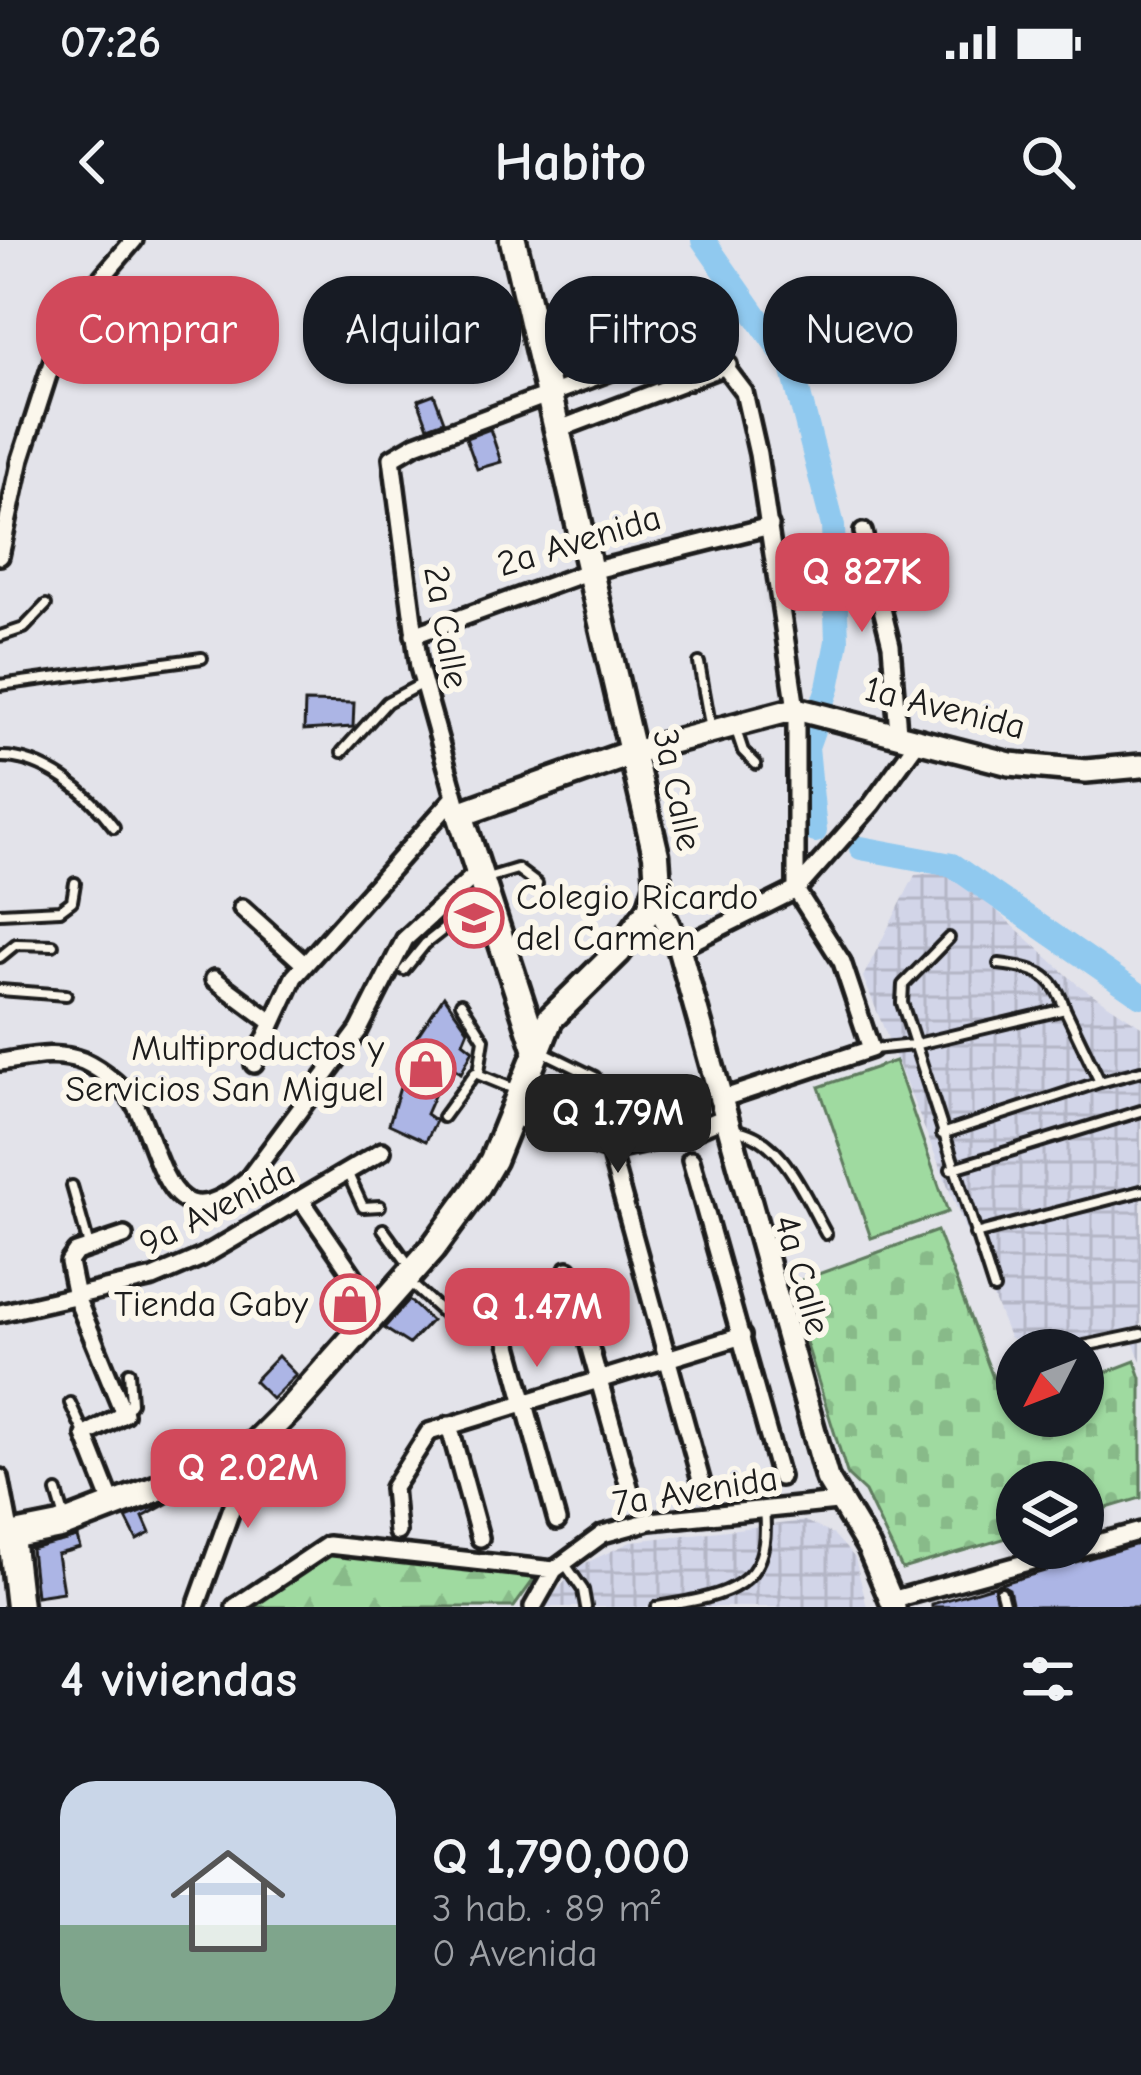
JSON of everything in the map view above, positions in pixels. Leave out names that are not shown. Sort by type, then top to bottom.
[{"type":"main road","name":"3a Calle","points":[[255,1444],[409,1274],[476,1190],[536,1048],[558,1008],[617,952],[656,898],[656,854],[634,752],[587,572],[513,240]]},
{"type":"main road","name":"1a Avenida","points":[[457,806],[798,709],[1010,764],[1086,771],[1141,766]]},
{"type":"main road","points":[[457,806],[536,1048]]},
{"type":"main road","name":"4a Calle","points":[[656,898],[679,948],[722,1116],[837,1502],[864,1540],[892,1603]]},
{"type":"main road","points":[[617,952],[657,936],[679,948]]},
{"type":"main road","points":[[19,1607],[5,1537],[67,1523],[113,1506],[255,1444]]},
{"type":"street","points":[[0,556],[21,460],[66,319],[134,240]]},
{"type":"street","points":[[548,394],[574,384]]},
{"type":"street","points":[[557,430],[678,384]]},
{"type":"street","points":[[516,1103],[610,1151],[683,1135],[871,1049],[842,962],[796,890],[798,709],[770,526],[739,384]]},
{"type":"street","name":"2a Calle","points":[[457,806],[413,635],[389,468],[399,451],[548,394]]},
{"type":"street","name":"2a Avenida","points":[[413,635],[587,572],[770,526]]},
{"type":"street","points":[[679,948],[796,890],[872,804],[909,735],[863,532]]},
{"type":"street","points":[[254,1064],[304,964],[457,806]]},
{"type":"street","points":[[0,1062],[58,1054],[85,1062],[136,1104],[149,1147],[173,1193],[192,1203],[228,1197],[249,1178],[359,1030],[405,939],[481,883]]},
{"type":"street","points":[[242,908],[304,964]]},
{"type":"street","points":[[214,979],[273,1023]]},
{"type":"street","name":"9a Avenida","points":[[0,1313],[153,1278],[202,1258],[382,1150]]},
{"type":"street","points":[[610,1151],[702,1484]]},
{"type":"street","points":[[692,1160],[780,1477]]},
{"type":"street","points":[[302,1201],[377,1310]]},
{"type":"street","points":[[113,1506],[85,1435],[124,1413],[76,1297],[70,1257],[124,1237]]},
{"type":"street","points":[[568,1270],[595,1380],[631,1494]]},
{"type":"street","points":[[506,1334],[557,1520]]},
{"type":"street","points":[[398,1532],[393,1488],[429,1432],[742,1336]]},
{"type":"street","points":[[449,1425],[480,1538]]},
{"type":"street","points":[[196,1607],[255,1444]]},
{"type":"street","points":[[0,1478],[5,1537]]},
{"type":"street","name":"7a Avenida","points":[[560,1566],[603,1534],[650,1521],[837,1502]]},
{"type":"street","points":[[892,1603],[1141,1531]]},
{"type":"street","points":[[235,1607],[284,1579],[318,1547],[328,1546],[560,1566],[533,1607]]},
{"type":"lane","points":[[0,636],[24,628],[46,605]]},
{"type":"lane","points":[[0,685],[202,658]]},
{"type":"lane","points":[[699,663],[711,731]]},
{"type":"lane","points":[[342,752],[387,702],[423,683]]},
{"type":"lane","points":[[736,725],[743,751],[756,764]]},
{"type":"lane","points":[[0,758],[36,764],[95,801],[114,827]]},
{"type":"lane","points":[[404,970],[481,883],[517,869],[537,884]]},
{"type":"lane","points":[[0,913],[60,910],[72,901],[75,883]]},
{"type":"lane","points":[[949,938],[903,986],[902,1003],[994,1289]]},
{"type":"lane","points":[[0,957],[16,944],[53,945]]},
{"type":"lane","points":[[999,964],[1044,972],[1054,980],[1100,1082]]},
{"type":"lane","points":[[0,989],[65,994]]},
{"type":"lane","points":[[443,1117],[458,1090],[479,1072],[484,1040],[461,1003]]},
{"type":"lane","points":[[871,1049],[914,1046],[1065,1009]]},
{"type":"lane","points":[[536,1048],[595,1077]]},
{"type":"lane","points":[[479,1072],[516,1103]]},
{"type":"lane","points":[[942,1134],[1141,1072]]},
{"type":"lane","points":[[952,1169],[1141,1112]]},
{"type":"lane","points":[[722,1116],[764,1140],[787,1166],[826,1234]]},
{"type":"lane","points":[[347,1172],[363,1207],[380,1206]]},
{"type":"lane","points":[[72,1186],[89,1247]]},
{"type":"lane","points":[[975,1234],[1141,1191]]},
{"type":"lane","points":[[383,1229],[409,1274],[442,1312]]},
{"type":"lane","points":[[1104,1342],[1141,1334]]},
{"type":"lane","points":[[124,1413],[131,1403],[129,1372]]},
{"type":"lane","points":[[70,1403],[85,1435]]},
{"type":"lane","points":[[57,1492],[67,1523]]},
{"type":"lane","points":[[657,1607],[723,1595],[742,1586],[758,1563],[764,1510]]},
{"type":"lane","points":[[560,1566],[583,1590],[586,1607]]},
{"type":"lane","points":[[1001,1592],[1005,1607]]},
{"type":"shaded area","points":[[953,871],[1077,984],[1141,1026],[1141,1361],[1131,1337],[1104,1345],[1104,1329],[1006,1329],[863,977],[915,875]]},
{"type":"shaded area","points":[[805,1521],[834,1535],[855,1558],[867,1607],[542,1607],[579,1566],[633,1541]]},
{"type":"green space","points":[[895,1061],[948,1212],[871,1238],[819,1087]]},
{"type":"green space","points":[[937,1231],[996,1385],[996,1437],[1104,1437],[1104,1373],[1135,1361],[1141,1378],[1141,1498],[1104,1509],[1104,1461],[996,1461],[996,1541],[902,1569],[865,1492],[848,1476],[788,1285]]},
{"type":"green space","points":[[323,1549],[502,1573],[540,1571],[514,1607],[242,1607],[282,1586]]},
{"type":"building","points":[[434,394],[444,421],[428,427],[418,400]]},
{"type":"building","points":[[490,429],[501,462],[477,469],[466,438]]},
{"type":"building","points":[[305,702],[354,703],[353,727],[304,730]]},
{"type":"building","name":"Multiproductos y Servicios San Miguel","points":[[444,996],[468,1030],[463,1042],[473,1050],[461,1073],[448,1064],[426,1114],[436,1121],[426,1141],[389,1124],[414,1041]]},
{"type":"building","points":[[409,1300],[431,1321],[409,1344],[384,1328]]},
{"type":"building","points":[[278,1356],[296,1375],[272,1399],[254,1381]]},
{"type":"building","points":[[174,1500],[143,1517],[150,1533],[137,1540],[126,1518]]},
{"type":"building","points":[[77,1537],[80,1548],[57,1554],[63,1592],[36,1596],[31,1549]]},
{"type":"building","points":[[1141,1543],[1141,1607],[1013,1607],[1009,1589],[1000,1584],[1052,1569],[1104,1569],[1104,1554]]},
{"type":"building","points":[[997,1585],[996,1607],[932,1607],[932,1604]]},
{"type":"waterway","points":[[703,240],[792,367],[833,526],[837,641],[828,688],[807,747],[815,831]]},
{"type":"waterway","points":[[861,848],[952,865],[1141,996]]},
{"type":"place","name":"Colegio Ricardo del Carmen","points":[[474,918]]},
{"type":"place","name":"Multiproductos y Servicios San Miguel","points":[[426,1069]]},
{"type":"place","name":"Tienda Gaby","points":[[350,1304]]}]
